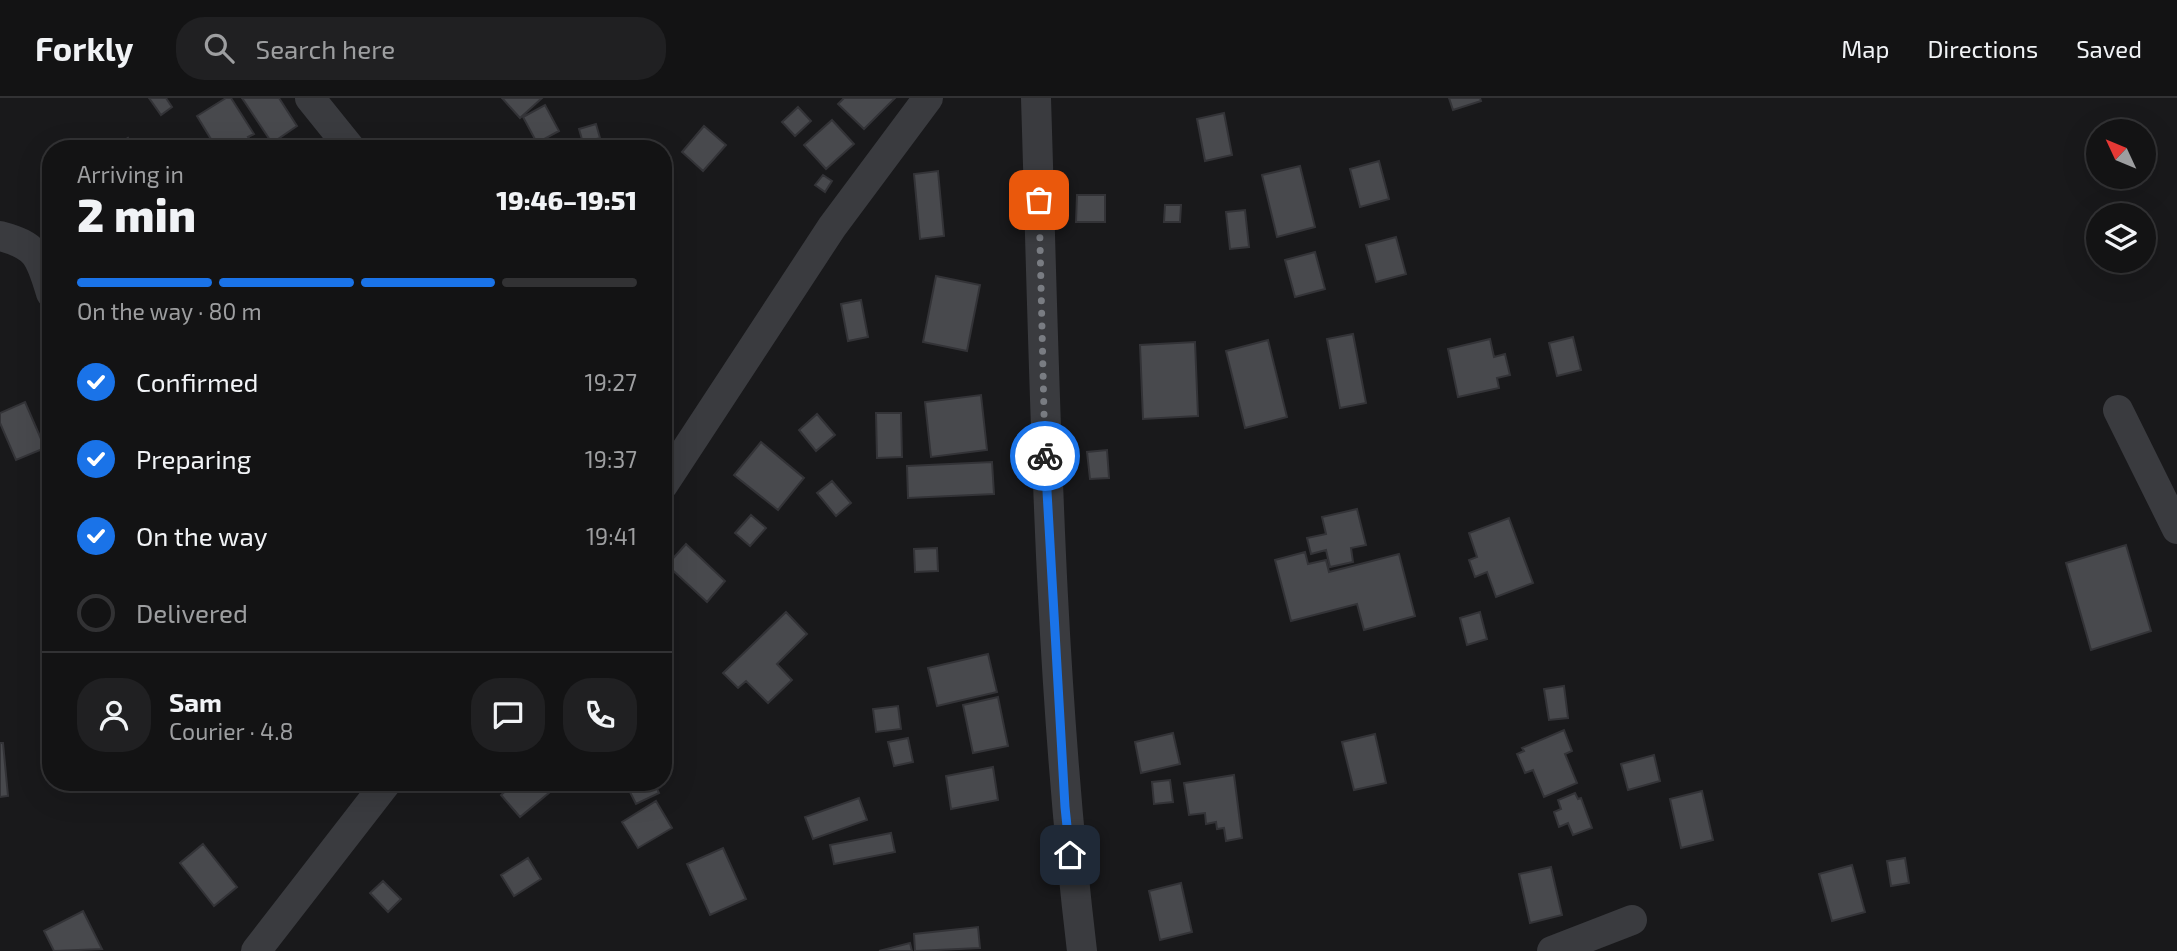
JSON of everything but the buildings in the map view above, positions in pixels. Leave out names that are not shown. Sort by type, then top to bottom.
[{"type":"street","points":[[310,98],[344,140]]},
{"type":"street","points":[[672,471],[832,227],[928,98]]},
{"type":"street","points":[[1036,98],[1047,519],[1065,807],[1082,951]]},
{"type":"street","points":[[0,236],[26,243],[42,262]]},
{"type":"street","points":[[2118,410],[2177,529]]},
{"type":"street","points":[[256,951],[380,791]]},
{"type":"street","points":[[1552,951],[1632,920]]},
{"type":"way so far","points":[[1039,200],[1045,456]]},
{"type":"route","points":[[1045,456],[1070,855]]}]
